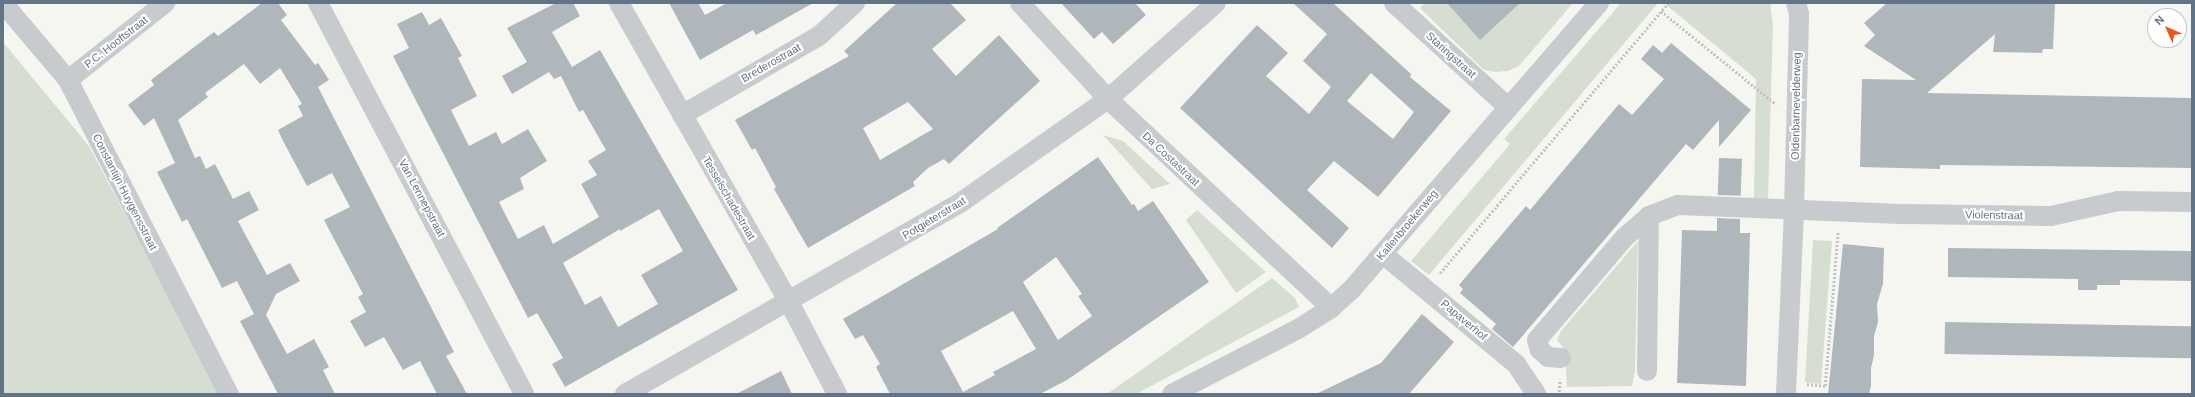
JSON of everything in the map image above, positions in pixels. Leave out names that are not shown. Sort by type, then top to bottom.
[{"type":"street","name":"Constantijn Huygensstraat","points":[[3,3],[68,80],[229,394]]},
{"type":"street","name":"P.C. Hooftstraat","points":[[68,80],[165,3]]},
{"type":"street","name":"Van Lennepstraat","points":[[318,3],[524,394]]},
{"type":"street","name":"Tesselschadestraat","points":[[619,3],[789,302],[837,394]]},
{"type":"street","name":"Brederostraat","points":[[682,115],[819,36],[855,3]]},
{"type":"street","name":"Da Costastraat","points":[[1020,3],[1108,99],[1331,308]]},
{"type":"street","name":"Potgieterstraat","points":[[625,394],[789,302],[960,203],[1108,99],[1216,3]]},
{"type":"street","name":"Staringstraat","points":[[1394,3],[1508,107]]},
{"type":"street","name":"Kallenbroekerweg","points":[[1172,394],[1298,329],[1331,308],[1352,289],[1598,3]]},
{"type":"street","name":"Oldenbarnevelderweg","points":[[1786,388],[1794,209],[1799,14],[1796,3]]},
{"type":"street","name":"Violenstraat","points":[[1794,209],[2051,216],[2118,201],[2192,202]]},
{"type":"street","points":[[1560,358],[1548,357],[1540,350],[1537,340],[1625,237],[1649,216],[1678,205],[1794,209]]},
{"type":"street","points":[[1647,371],[1649,216]]},
{"type":"street","name":"Papaverhof","points":[[1383,254],[1516,364],[1536,394]]},
{"type":"path","points":[[1426,289],[1668,3]]},
{"type":"path","points":[[1661,10],[1796,120]]},
{"type":"path","points":[[1786,388],[1825,386],[1840,211]]},
{"type":"shaded area","points":[[1425,3],[1573,3],[1519,66],[1508,71],[1496,72],[1484,70],[1420,8]]},
{"type":"shaded area","points":[[1621,3],[1658,3],[1429,275],[1411,261],[1510,144],[1504,139]]},
{"type":"shaded area","points":[[1664,3],[1770,3],[1773,24],[1768,199],[1754,198],[1756,79]]},
{"type":"shaded area","points":[[3,42],[89,146],[220,394],[3,394]]},
{"type":"shaded area","points":[[1103,135],[1123,141],[1170,184],[1152,189]]},
{"type":"shaded area","points":[[1197,210],[1266,272],[1236,293],[1186,220]]},
{"type":"shaded area","points":[[1813,240],[1832,241],[1821,384],[1805,382]]},
{"type":"shaded area","points":[[1638,241],[1635,371],[1632,386],[1567,387],[1565,350],[1557,340],[1561,331]]},
{"type":"shaded area","points":[[1272,278],[1295,298],[1299,307],[1136,394],[1107,394]]},
{"type":"building","points":[[262,3],[278,3],[287,15],[281,20],[315,65],[318,63],[329,80],[318,87],[454,352],[446,356],[467,394],[437,394],[420,361],[403,370],[384,337],[365,347],[350,321],[366,312],[358,297],[363,294],[324,220],[350,207],[332,173],[307,186],[282,139],[278,130],[303,116],[298,106],[302,104],[280,68],[260,84],[244,64],[205,93],[208,97],[178,120],[195,158],[200,156],[206,169],[215,164],[233,199],[249,191],[259,210],[238,221],[267,275],[290,263],[300,281],[276,294],[266,315],[287,354],[314,339],[329,367],[323,370],[335,394],[278,394],[240,321],[254,314],[237,281],[222,288],[187,219],[182,222],[157,172],[175,163],[154,118],[144,126],[128,105],[154,85],[151,80],[206,38],[214,32],[218,36]]},
{"type":"building","points":[[556,3],[573,3],[580,16],[552,32],[572,67],[600,50],[738,290],[565,387],[552,364],[563,358],[537,313],[528,318],[393,56],[409,48],[397,24],[422,12],[429,25],[441,18],[462,56],[458,58],[477,96],[451,110],[469,146],[496,132],[502,144],[528,129],[547,161],[520,178],[524,189],[499,202],[518,239],[544,225],[553,244],[599,217],[581,184],[597,175],[588,161],[606,150],[583,110],[579,112],[561,76],[554,79],[549,72],[512,94],[502,76],[527,62],[507,28]],"holes":[[[659,209],[683,251],[641,275],[658,304],[618,327],[601,296],[585,305],[563,263],[620,229],[620,231]]]},
{"type":"building","points":[[669,3],[698,3],[705,15],[727,3],[813,3],[756,35],[753,30],[700,60]]},
{"type":"building","points":[[897,3],[950,3],[966,20],[932,49],[956,76],[999,35],[1040,81],[949,164],[944,159],[928,168],[913,182],[915,186],[808,248],[774,189],[776,187],[755,148],[752,150],[735,120],[849,56],[844,51]],"holes":[[[908,102],[933,129],[880,160],[863,128]]]},
{"type":"building","points":[[1061,3],[1135,3],[1146,15],[1113,44],[1102,32],[1094,39]]},
{"type":"building","points":[[1293,3],[1333,3],[1411,74],[1410,77],[1451,111],[1378,197],[1334,161],[1307,190],[1349,228],[1332,248],[1180,108],[1257,25],[1288,53],[1266,76],[1309,114],[1331,87],[1303,61],[1327,34]],"holes":[[[1371,73],[1414,112],[1393,139],[1347,101]]]},
{"type":"building","points":[[1447,3],[1520,3],[1480,40]]},
{"type":"building","points":[[1887,3],[2055,3],[2053,49],[2043,49],[2042,53],[1993,52],[1995,34],[1927,93],[2192,98],[2192,168],[1940,165],[1940,169],[1860,167],[1862,79],[1916,80],[1864,46],[1875,35],[1864,23]]},
{"type":"building","points":[[1671,43],[1751,110],[1719,147],[1719,120],[1693,150],[1686,144],[1513,347],[1492,329],[1496,324],[1460,293],[1463,289],[1459,285],[1526,206],[1530,210],[1619,104],[1632,115],[1664,79],[1641,59],[1653,45],[1662,53]]},
{"type":"building","points":[[1098,157],[1132,205],[1134,204],[1138,211],[1153,201],[1209,282],[1067,380],[1040,394],[890,394],[876,367],[880,364],[863,335],[855,339],[843,319],[998,229],[997,228]],"holes":[[[1056,257],[1082,294],[1078,296],[1092,316],[1058,340],[1023,282]],[[1013,311],[1036,349],[993,372],[995,375],[963,392],[941,351]]]},
{"type":"building","points":[[1719,158],[1742,159],[1741,196],[1718,195]]},
{"type":"building","points":[[1717,218],[1740,219],[1740,233],[1750,233],[1746,386],[1677,383],[1682,230],[1717,231]]},
{"type":"building","points":[[1843,244],[1884,248],[1883,284],[1877,304],[1878,322],[1874,336],[1874,355],[1871,368],[1871,386],[1869,394],[1828,394]]},
{"type":"building","points":[[1948,248],[2192,251],[2192,281],[2120,280],[2120,285],[2097,285],[2097,290],[2078,290],[2078,279],[1948,277]]},
{"type":"building","points":[[1422,314],[1454,342],[1409,394],[1316,394],[1381,363]]},
{"type":"building","points":[[1945,322],[2192,326],[2191,358],[1944,354]]},
{"type":"building","points":[[781,371],[792,394],[736,394]]}]
